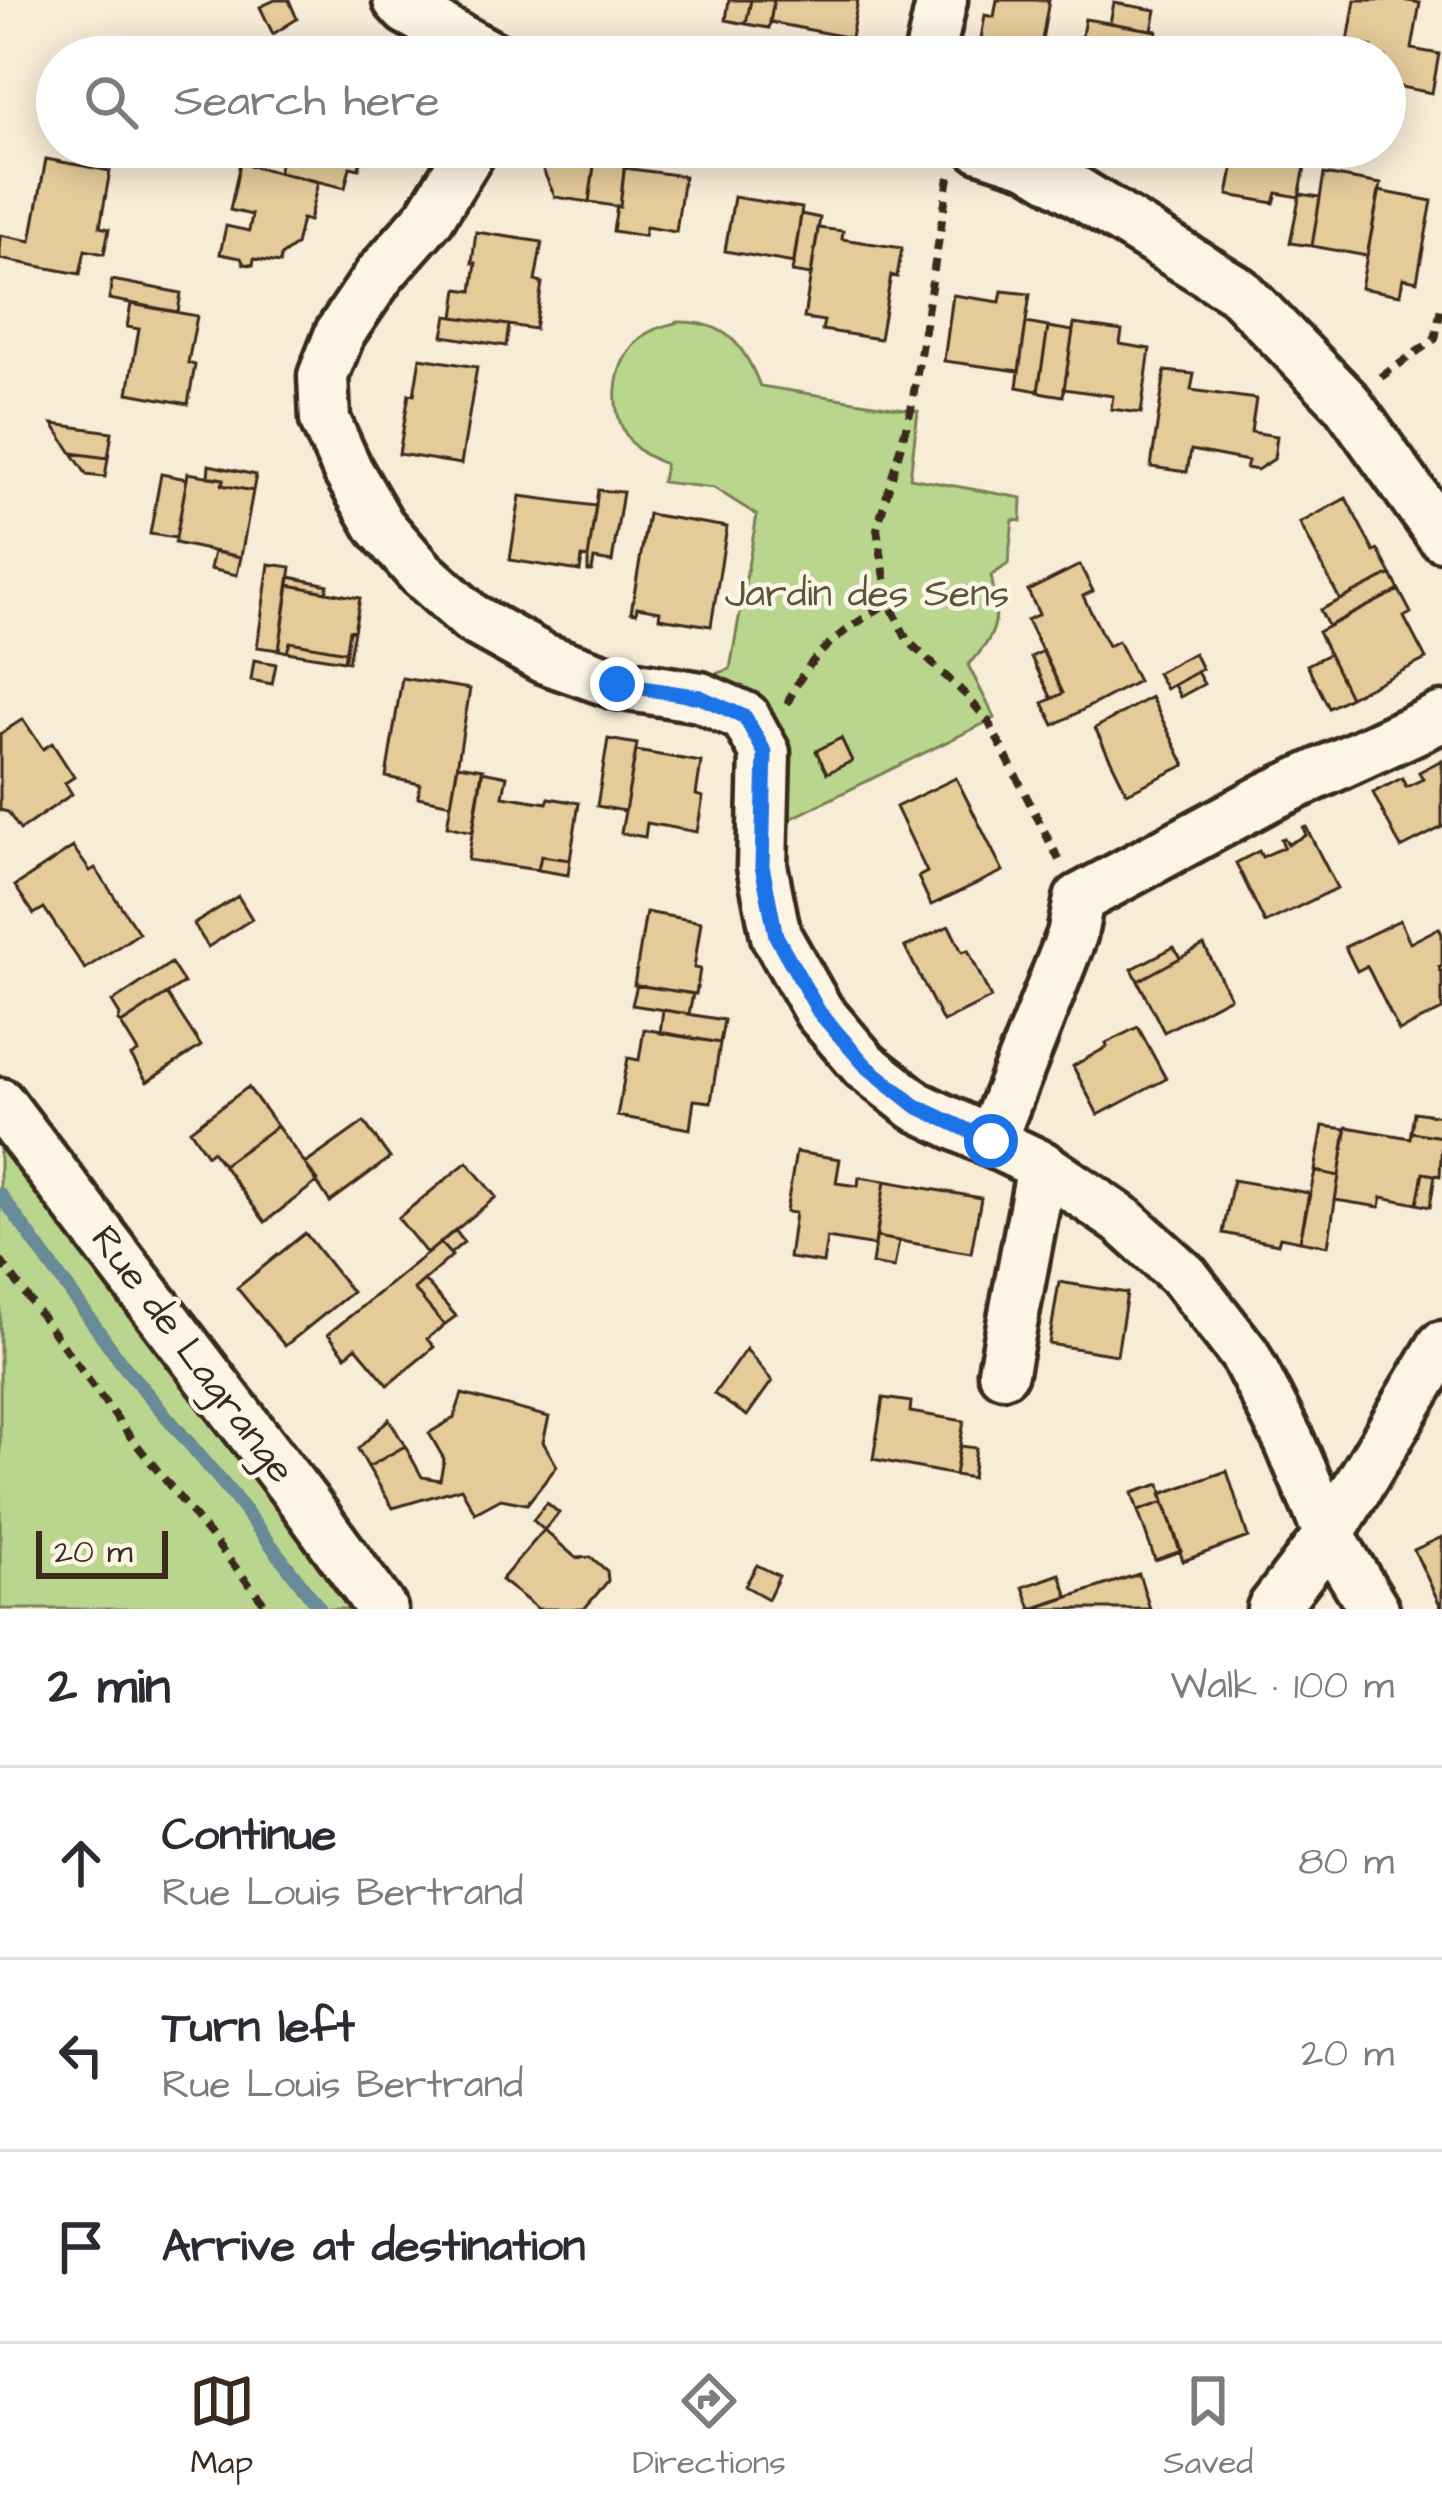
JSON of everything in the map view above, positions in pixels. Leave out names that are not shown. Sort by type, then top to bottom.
[{"type":"street","points":[[398,0],[407,10],[455,36]]},
{"type":"street","points":[[934,36],[942,0]]},
{"type":"street","points":[[460,168],[430,217],[380,274],[340,334],[323,376],[325,420],[380,526],[471,618],[543,658],[617,684],[700,697],[745,717],[765,753],[762,866],[776,936],[819,1012],[866,1066],[916,1106],[1042,1166],[1123,1221],[1184,1276],[1246,1354],[1329,1535],[1374,1609]]},
{"type":"street","points":[[1038,168],[1238,291],[1346,402],[1442,536]]},
{"type":"street","points":[[991,1141],[1072,935],[1079,899],[1268,797],[1442,717]]},
{"type":"street","name":"Rue de Lagrange","points":[[0,1102],[382,1609]]},
{"type":"street","points":[[1003,1372],[1042,1166]]},
{"type":"street","points":[[1273,1609],[1329,1535],[1442,1346]]},
{"type":"path","points":[[963,168],[911,410],[877,529],[890,602],[907,640],[988,721],[1079,899]]},
{"type":"path","points":[[1346,402],[1435,339],[1442,302]]},
{"type":"path","points":[[765,753],[799,676],[832,639],[890,602]]},
{"type":"path","points":[[0,1260],[129,1435],[269,1609]]},
{"type":"green space","name":"Jardin des Sens","points":[[678,322],[709,326],[731,338],[760,386],[918,411],[910,478],[1022,498],[1021,521],[1013,520],[1008,564],[991,576],[994,625],[986,644],[968,665],[995,718],[780,824],[706,677],[730,669],[757,515],[714,488],[662,482],[665,464],[628,438],[617,409],[618,377],[631,348],[650,331]]},
{"type":"green space","points":[[0,1119],[332,1573],[352,1609],[0,1609]]},
{"type":"building","points":[[289,0],[297,19],[273,34],[260,7]]},
{"type":"building","points":[[729,0],[751,0],[746,24],[726,20]]},
{"type":"building","points":[[751,0],[774,0],[769,28],[746,24]]},
{"type":"building","points":[[774,0],[858,0],[851,36],[770,22]]},
{"type":"building","points":[[997,0],[1049,0],[1043,36],[982,36],[985,15],[994,17]]},
{"type":"building","points":[[1355,0],[1420,3],[1412,49],[1439,54],[1432,93],[1406,88],[1406,36],[1349,36]]},
{"type":"building","points":[[1114,3],[1156,10],[1152,30],[1110,23]]},
{"type":"building","points":[[1085,19],[1157,31],[1156,36],[1082,36]]},
{"type":"building","points":[[44,168],[110,171],[100,227],[109,229],[104,254],[85,250],[80,274],[0,259],[0,235],[31,241]]},
{"type":"building","points":[[239,168],[261,168],[318,182],[309,221],[302,219],[296,245],[281,256],[280,263],[254,259],[253,265],[244,264],[241,258],[220,254],[226,226],[249,231],[252,215],[230,210]]},
{"type":"building","points":[[279,168],[350,168],[345,188],[278,172]]},
{"type":"building","points":[[542,168],[594,168],[589,202],[555,197]]},
{"type":"building","points":[[594,168],[624,168],[620,207],[589,202]]},
{"type":"building","points":[[624,168],[684,176],[676,232],[646,227],[644,236],[613,231]]},
{"type":"building","points":[[1233,168],[1305,168],[1299,197],[1277,193],[1274,203],[1228,195]]},
{"type":"building","points":[[1324,174],[1381,184],[1367,256],[1312,246]]},
{"type":"building","points":[[1379,191],[1432,201],[1417,281],[1403,278],[1400,295],[1361,288]]},
{"type":"building","points":[[1300,194],[1320,197],[1312,246],[1290,243]]},
{"type":"building","points":[[734,197],[802,208],[794,263],[725,251]]},
{"type":"building","points":[[801,214],[820,218],[811,275],[792,272]]},
{"type":"building","points":[[818,228],[843,231],[842,239],[902,248],[897,277],[891,275],[880,339],[822,330],[824,321],[804,318]]},
{"type":"building","points":[[476,232],[542,242],[535,281],[542,283],[535,329],[454,317],[458,289],[472,291]]},
{"type":"building","points":[[112,280],[181,293],[178,312],[109,299]]},
{"type":"building","points":[[1002,291],[1030,294],[1019,371],[944,361],[953,295],[1000,302]]},
{"type":"building","points":[[131,304],[197,316],[188,363],[195,365],[188,404],[128,393],[139,329],[127,327]]},
{"type":"building","points":[[447,316],[509,325],[506,346],[443,336]]},
{"type":"building","points":[[1026,323],[1048,327],[1038,391],[1017,387]]},
{"type":"building","points":[[1074,324],[1122,331],[1120,344],[1150,349],[1141,413],[1111,409],[1113,396],[1064,389]]},
{"type":"building","points":[[1048,327],[1073,331],[1063,396],[1038,392]]},
{"type":"building","points":[[420,358],[477,367],[461,464],[399,454]]},
{"type":"building","points":[[1165,371],[1194,374],[1191,390],[1256,399],[1251,432],[1277,436],[1274,459],[1257,470],[1246,468],[1248,461],[1191,450],[1187,472],[1151,467]]},
{"type":"building","points":[[53,424],[112,432],[108,458],[72,453]]},
{"type":"building","points":[[72,453],[108,458],[105,477],[87,475]]},
{"type":"building","points":[[209,465],[256,475],[253,491],[208,477]]},
{"type":"building","points":[[188,473],[224,479],[222,485],[253,491],[241,557],[175,543]]},
{"type":"building","points":[[161,474],[187,479],[176,538],[150,534]]},
{"type":"building","points":[[598,490],[623,492],[612,562],[594,559],[588,571],[588,558]]},
{"type":"building","points":[[520,496],[596,506],[588,558],[582,557],[580,571],[510,560]]},
{"type":"building","points":[[1346,498],[1391,574],[1340,600],[1300,523]]},
{"type":"building","points":[[648,514],[727,527],[711,626],[659,618],[660,611],[637,607],[636,613],[631,612]]},
{"type":"building","points":[[214,552],[241,557],[237,575],[210,569]]},
{"type":"building","points":[[269,564],[291,567],[279,650],[257,647]]},
{"type":"building","points":[[1080,565],[1093,591],[1083,596],[1108,646],[1118,641],[1138,681],[1054,725],[1043,703],[1063,693],[1027,620],[1039,614],[1028,591]]},
{"type":"building","points":[[1391,574],[1399,590],[1328,626],[1320,610]]},
{"type":"building","points":[[290,577],[328,585],[326,592],[289,585]]},
{"type":"building","points":[[289,585],[360,598],[346,652],[290,642],[287,652],[279,650]]},
{"type":"building","points":[[1399,590],[1411,613],[1404,617],[1426,659],[1350,697],[1318,632]]},
{"type":"building","points":[[349,630],[354,631],[348,662],[344,661]]},
{"type":"building","points":[[290,642],[346,652],[344,661],[287,652]]},
{"type":"building","points":[[1043,651],[1063,693],[1052,699],[1031,657]]},
{"type":"building","points":[[1194,653],[1202,669],[1166,689],[1157,673]]},
{"type":"building","points":[[1329,654],[1350,697],[1329,708],[1307,665]]},
{"type":"building","points":[[254,660],[276,664],[272,684],[251,680]]},
{"type":"building","points":[[1197,672],[1204,684],[1180,697],[1174,685]]},
{"type":"building","points":[[402,678],[470,689],[451,804],[418,797],[420,784],[386,777]]},
{"type":"building","points":[[1151,697],[1185,765],[1127,793],[1095,728]]},
{"type":"building","points":[[23,719],[43,749],[52,743],[74,777],[65,783],[72,794],[20,830],[8,812],[0,810],[0,734]]},
{"type":"building","points":[[841,738],[852,761],[827,773],[816,751]]},
{"type":"building","points":[[608,739],[637,744],[625,811],[597,806]]},
{"type":"building","points":[[636,751],[701,762],[696,795],[703,797],[697,832],[647,823],[645,837],[621,833]]},
{"type":"building","points":[[1442,760],[1442,827],[1401,848],[1373,793],[1402,778],[1406,787],[1423,779],[1419,772]]},
{"type":"building","points":[[458,765],[483,769],[473,832],[447,826]]},
{"type":"building","points":[[482,771],[507,776],[503,796],[579,803],[570,860],[541,856],[538,870],[468,860]]},
{"type":"building","points":[[956,778],[1003,871],[931,905],[918,877],[927,872],[896,807]]},
{"type":"building","points":[[1306,827],[1337,888],[1265,923],[1236,863],[1259,851],[1262,857],[1284,847],[1281,839],[1288,844],[1306,835]]},
{"type":"building","points":[[73,847],[90,871],[95,868],[139,933],[85,969],[44,908],[34,914],[15,886]]},
{"type":"building","points":[[541,856],[570,860],[568,875],[538,870]]},
{"type":"building","points":[[238,896],[252,919],[208,947],[194,924]]},
{"type":"building","points":[[646,912],[701,922],[694,968],[700,969],[696,994],[634,985]]},
{"type":"building","points":[[1400,920],[1410,943],[1439,928],[1442,934],[1442,1010],[1399,1031],[1367,966],[1357,971],[1345,947]]},
{"type":"building","points":[[949,926],[962,952],[968,950],[991,998],[943,1022],[905,947]]},
{"type":"building","points":[[1204,945],[1230,997],[1164,1032],[1138,981]]},
{"type":"building","points":[[1174,947],[1180,958],[1138,981],[1132,969]]},
{"type":"building","points":[[171,963],[184,983],[121,1024],[112,1002]]},
{"type":"building","points":[[637,985],[693,994],[689,1014],[632,1005]]},
{"type":"building","points":[[167,994],[201,1046],[147,1082],[131,1056],[138,1052],[121,1024]]},
{"type":"building","points":[[663,1010],[724,1020],[720,1043],[660,1033]]},
{"type":"building","points":[[1138,1027],[1166,1079],[1098,1115],[1073,1066]]},
{"type":"building","points":[[644,1029],[720,1043],[711,1102],[694,1100],[690,1129],[617,1116],[628,1058],[639,1060]]},
{"type":"building","points":[[248,1087],[277,1126],[223,1165],[212,1151],[207,1155],[190,1130]]},
{"type":"building","points":[[1414,1112],[1442,1116],[1442,1137],[1411,1132]]},
{"type":"building","points":[[364,1122],[390,1158],[330,1202],[305,1164]]},
{"type":"building","points":[[277,1126],[318,1181],[265,1222],[223,1165]]},
{"type":"building","points":[[1323,1126],[1346,1129],[1339,1176],[1315,1171]]},
{"type":"building","points":[[1347,1127],[1410,1138],[1411,1132],[1442,1137],[1440,1176],[1423,1173],[1417,1204],[1382,1197],[1380,1207],[1335,1200]]},
{"type":"building","points":[[796,1152],[840,1159],[836,1183],[858,1186],[859,1177],[885,1181],[875,1246],[827,1238],[823,1263],[789,1258],[795,1213],[786,1212]]},
{"type":"building","points":[[467,1162],[496,1197],[427,1254],[398,1218]]},
{"type":"building","points":[[1315,1171],[1339,1176],[1328,1246],[1300,1241]]},
{"type":"building","points":[[1423,1173],[1435,1175],[1430,1207],[1417,1204]]},
{"type":"building","points":[[1233,1180],[1309,1193],[1300,1241],[1280,1237],[1278,1244],[1223,1233]]},
{"type":"building","points":[[885,1181],[981,1198],[971,1253],[876,1237]]},
{"type":"building","points":[[455,1230],[464,1242],[450,1254],[440,1243]]},
{"type":"building","points":[[305,1233],[352,1292],[285,1346],[237,1288]]},
{"type":"building","points":[[876,1237],[899,1241],[894,1268],[872,1264]]},
{"type":"building","points":[[440,1243],[452,1256],[414,1289],[444,1325],[427,1339],[434,1347],[388,1385],[356,1347],[346,1356],[328,1334]]},
{"type":"building","points":[[424,1280],[456,1316],[444,1325],[414,1289]]},
{"type":"building","points":[[1059,1282],[1127,1293],[1117,1355],[1049,1344]]},
{"type":"building","points":[[746,1349],[772,1381],[747,1416],[714,1394]]},
{"type":"building","points":[[462,1394],[549,1417],[543,1442],[557,1466],[527,1504],[501,1499],[475,1513],[461,1488],[393,1508],[368,1467],[405,1446],[422,1477],[440,1480],[444,1459],[429,1433],[454,1418]]},
{"type":"building","points":[[883,1398],[911,1402],[910,1412],[964,1421],[955,1475],[873,1459]]},
{"type":"building","points":[[389,1419],[405,1446],[368,1467],[358,1449]]},
{"type":"building","points":[[960,1446],[976,1448],[972,1478],[955,1475]]},
{"type":"building","points":[[1227,1471],[1248,1537],[1183,1561],[1161,1494]]},
{"type":"building","points":[[1160,1484],[1164,1502],[1138,1511],[1132,1493]]},
{"type":"building","points":[[1164,1502],[1181,1551],[1155,1560],[1138,1511]]},
{"type":"building","points":[[547,1503],[559,1513],[544,1530],[533,1520]]},
{"type":"building","points":[[544,1530],[576,1558],[591,1557],[607,1571],[608,1581],[584,1609],[538,1609],[501,1580]]},
{"type":"building","points":[[1442,1537],[1442,1607],[1441,1607],[1414,1550]]},
{"type":"building","points":[[757,1565],[779,1576],[768,1599],[745,1586]]},
{"type":"building","points":[[1060,1574],[1068,1597],[1031,1609],[1023,1587]]},
{"type":"building","points":[[1139,1574],[1150,1609],[1033,1609],[1111,1583]]},
{"type":"waterway","points":[[0,1194],[123,1365],[232,1494],[320,1609]]},
{"type":"route","points":[[617,684],[700,697],[745,717],[765,753],[762,866],[776,936],[819,1012],[866,1066],[916,1106],[991,1141]]}]
